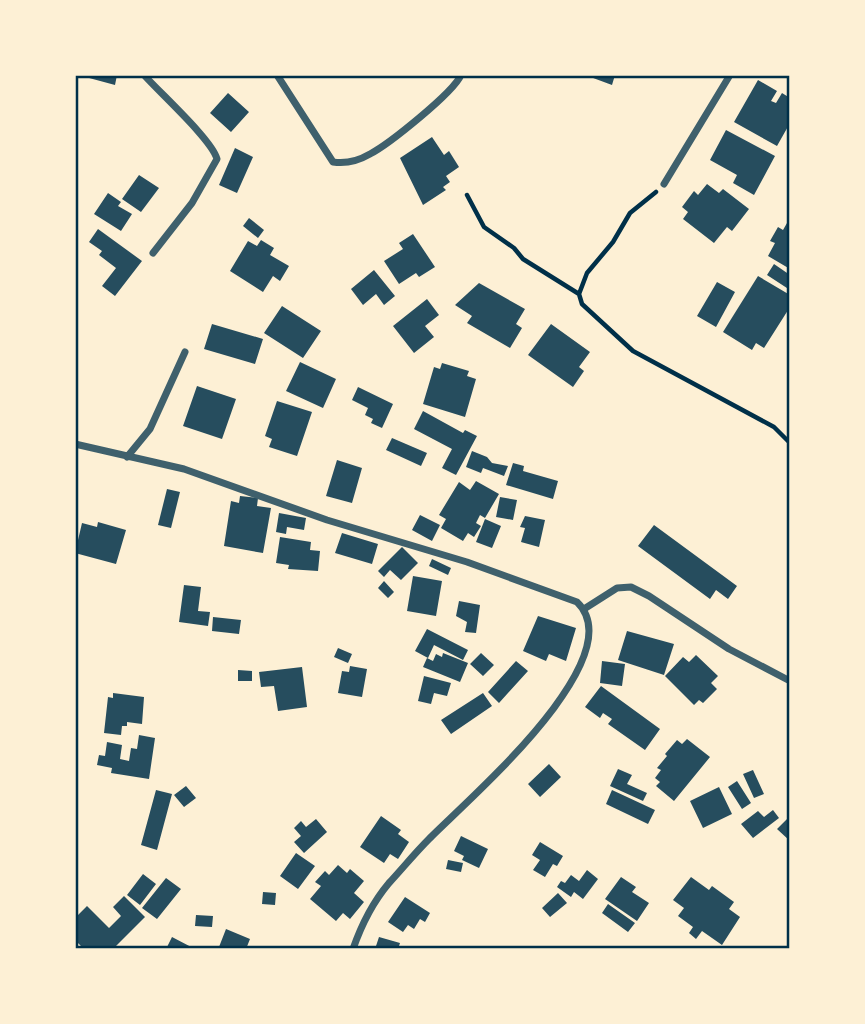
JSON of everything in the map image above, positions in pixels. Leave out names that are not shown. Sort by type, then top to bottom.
[{"type":"street","points":[[145,75],[204,136],[215,150],[217,159],[191,203],[153,253]]},
{"type":"street","points":[[277,75],[333,162],[344,164],[370,155],[443,96],[461,75]]},
{"type":"street","points":[[664,184],[730,75]]},
{"type":"street","points":[[127,457],[150,429],[185,352]]},
{"type":"street","points":[[75,444],[184,469],[327,520],[467,562],[577,602],[584,609],[588,619],[589,639],[556,708],[520,751],[426,842],[387,886],[361,928],[353,949]]},
{"type":"street","points":[[584,609],[617,588],[631,587],[729,649],[790,681]]},
{"type":"path","points":[[664,184],[624,221],[613,242],[587,273],[579,294],[582,304],[633,351],[774,427],[790,443]]},
{"type":"path","points":[[467,195],[484,228],[514,248],[523,259],[579,294]]},
{"type":"building","points":[[78,75],[117,75],[115,85]]},
{"type":"building","points":[[585,75],[615,75],[612,85]]},
{"type":"building","points":[[758,80],[777,91],[771,101],[776,103],[782,93],[790,98],[790,123],[777,146],[734,122]]},
{"type":"building","points":[[228,93],[249,112],[231,132],[210,113]]},
{"type":"building","points":[[726,130],[775,156],[754,195],[733,183],[737,175],[710,160]]},
{"type":"building","points":[[432,137],[444,155],[449,151],[459,167],[446,176],[450,182],[443,187],[446,190],[423,205],[400,158]]},
{"type":"building","points":[[235,148],[253,157],[237,193],[219,185]]},
{"type":"building","points":[[139,175],[159,188],[141,212],[122,199]]},
{"type":"building","points":[[707,184],[719,193],[723,189],[749,209],[732,231],[727,227],[714,243],[683,219],[688,212],[682,207],[694,191],[698,195]]},
{"type":"building","points":[[108,193],[121,202],[118,206],[132,214],[121,231],[94,214]]},
{"type":"building","points":[[249,218],[264,230],[258,238],[243,226]]},
{"type":"building","points":[[787,223],[790,224],[790,269],[768,256],[775,243],[770,241],[778,227],[783,230]]},
{"type":"building","points":[[98,229],[142,261],[115,296],[102,286],[116,268],[99,255],[102,251],[89,242]]},
{"type":"building","points":[[413,234],[435,267],[419,277],[416,273],[399,284],[384,261],[403,249],[399,243]]},
{"type":"building","points":[[261,240],[274,248],[270,255],[289,266],[280,281],[273,276],[263,292],[230,271],[248,241],[257,246]]},
{"type":"building","points":[[774,264],[790,275],[790,290],[767,275]]},
{"type":"building","points":[[374,270],[395,296],[384,305],[376,294],[363,305],[351,289]]},
{"type":"building","points":[[758,276],[790,295],[790,307],[764,348],[756,343],[752,350],[723,332]]},
{"type":"building","points":[[717,282],[735,292],[716,327],[697,316]]},
{"type":"building","points":[[479,283],[525,309],[516,324],[522,328],[510,348],[467,323],[472,316],[455,305]]},
{"type":"building","points":[[427,299],[439,315],[425,326],[434,337],[414,353],[393,326]]},
{"type":"building","points":[[282,306],[321,331],[303,358],[264,333]]},
{"type":"building","points":[[212,324],[263,339],[255,364],[204,349]]},
{"type":"building","points":[[551,324],[590,352],[579,367],[584,371],[573,387],[528,355]]},
{"type":"building","points":[[300,362],[336,379],[323,408],[286,391]]},
{"type":"building","points":[[442,363],[469,371],[467,376],[476,379],[465,417],[423,404],[434,367],[440,369]]},
{"type":"building","points":[[197,386],[236,399],[222,439],[183,426]]},
{"type":"building","points":[[358,387],[393,404],[382,428],[371,423],[373,419],[365,415],[368,408],[352,400]]},
{"type":"building","points":[[277,401],[312,412],[297,456],[269,447],[272,439],[265,436]]},
{"type":"building","points":[[423,411],[463,433],[465,430],[477,436],[456,475],[442,468],[452,449],[414,429]]},
{"type":"building","points":[[392,438],[427,453],[421,466],[386,450]]},
{"type":"building","points":[[472,451],[487,457],[492,463],[508,466],[504,476],[483,468],[481,473],[466,467]]},
{"type":"building","points":[[337,460],[362,468],[352,503],[326,496]]},
{"type":"building","points":[[513,463],[524,466],[523,471],[558,481],[553,499],[506,485]]},
{"type":"building","points":[[476,481],[499,494],[485,518],[480,515],[476,523],[481,526],[474,537],[468,533],[463,541],[441,528],[446,519],[439,515],[459,482],[470,490]]},
{"type":"building","points":[[167,489],[180,492],[171,528],[158,525]]},
{"type":"building","points":[[240,496],[258,498],[257,506],[271,508],[263,553],[224,546],[231,501],[239,503]]},
{"type":"building","points":[[500,497],[517,500],[513,520],[496,517]]},
{"type":"building","points":[[279,513],[306,518],[304,530],[287,527],[286,534],[276,532]]},
{"type":"building","points":[[420,515],[440,525],[432,541],[412,530]]},
{"type":"building","points":[[525,516],[545,520],[539,547],[521,542],[525,528],[520,527]]},
{"type":"building","points":[[485,519],[501,526],[492,548],[476,542]]},
{"type":"building","points":[[98,522],[126,530],[116,564],[75,553],[82,523],[97,527]]},
{"type":"building","points":[[654,525],[737,586],[728,599],[716,590],[710,599],[638,546]]},
{"type":"building","points":[[342,533],[378,544],[372,564],[335,553]]},
{"type":"building","points":[[280,537],[311,542],[310,550],[320,551],[318,571],[288,569],[289,565],[276,563]]},
{"type":"building","points":[[402,547],[418,563],[401,580],[390,570],[384,577],[378,571]]},
{"type":"building","points":[[432,559],[451,568],[448,575],[429,566]]},
{"type":"building","points":[[413,576],[442,581],[436,616],[407,611]]},
{"type":"building","points":[[384,581],[394,592],[388,598],[378,588]]},
{"type":"building","points":[[184,585],[201,587],[198,611],[210,612],[208,626],[179,622]]},
{"type":"building","points":[[459,601],[480,605],[476,633],[465,632],[467,622],[456,616]]},
{"type":"building","points":[[538,616],[576,628],[566,661],[549,654],[546,661],[523,651]]},
{"type":"building","points":[[213,617],[241,620],[239,634],[212,631]]},
{"type":"building","points":[[427,629],[468,650],[463,660],[434,645],[428,658],[415,651]]},
{"type":"building","points":[[627,631],[674,644],[664,675],[618,660]]},
{"type":"building","points":[[338,648],[352,654],[348,663],[334,657]]},
{"type":"building","points":[[443,653],[468,663],[460,682],[423,667],[427,658],[433,661],[436,654],[442,657]]},
{"type":"building","points":[[481,653],[494,665],[483,676],[470,664]]},
{"type":"building","points":[[696,655],[718,676],[711,683],[717,689],[703,703],[699,700],[694,705],[665,676],[683,657],[689,662]]},
{"type":"building","points":[[516,661],[528,671],[499,703],[488,692]]},
{"type":"building","points":[[602,661],[625,664],[622,686],[600,683]]},
{"type":"building","points":[[350,666],[367,669],[362,697],[338,693],[342,671],[349,672]]},
{"type":"building","points":[[302,667],[307,707],[278,711],[274,686],[261,687],[259,672]]},
{"type":"building","points":[[238,670],[252,671],[252,681],[238,681]]},
{"type":"building","points":[[424,676],[451,683],[447,696],[434,693],[431,704],[418,701]]},
{"type":"building","points":[[601,686],[660,729],[645,750],[608,724],[612,719],[603,713],[600,718],[585,707]]},
{"type":"building","points":[[113,693],[144,697],[142,724],[127,722],[127,726],[122,726],[121,735],[104,733],[108,697],[113,698]]},
{"type":"building","points":[[483,693],[492,706],[451,734],[441,720]]},
{"type":"building","points":[[139,735],[155,738],[149,779],[111,773],[112,768],[97,765],[99,755],[105,756],[107,742],[122,745],[120,759],[129,761],[131,748],[137,749]]},
{"type":"building","points":[[687,739],[710,757],[674,801],[656,786],[660,782],[655,778],[661,770],[657,768],[677,740],[682,744]]},
{"type":"building","points":[[549,764],[561,777],[540,797],[528,784]]},
{"type":"building","points":[[618,769],[632,775],[627,784],[647,793],[643,801],[610,786]]},
{"type":"building","points":[[753,770],[764,794],[754,798],[743,774]]},
{"type":"building","points":[[737,781],[751,803],[742,809],[728,787]]},
{"type":"building","points":[[186,786],[196,798],[184,807],[174,795]]},
{"type":"building","points":[[719,787],[732,814],[703,828],[690,801]]},
{"type":"building","points":[[156,790],[172,794],[157,850],[141,845]]},
{"type":"building","points":[[612,790],[655,810],[648,824],[606,804]]},
{"type":"building","points":[[773,810],[779,818],[753,838],[741,824],[758,811],[764,817]]},
{"type":"building","points":[[381,816],[401,830],[398,834],[409,842],[398,859],[390,854],[384,863],[360,847]]},
{"type":"building","points":[[790,816],[790,841],[777,829]]},
{"type":"building","points":[[316,819],[327,832],[304,853],[294,842],[301,836],[294,828],[301,821],[306,827]]},
{"type":"building","points":[[461,836],[488,849],[479,868],[462,860],[464,856],[454,851]]},
{"type":"building","points":[[540,842],[563,856],[557,866],[553,864],[545,877],[533,870],[540,860],[532,855]]},
{"type":"building","points":[[296,853],[315,866],[298,889],[280,876]]},
{"type":"building","points":[[448,860],[463,863],[461,872],[446,869]]},
{"type":"building","points":[[338,865],[347,873],[350,869],[364,881],[354,893],[364,902],[350,919],[343,913],[336,921],[310,899],[321,886],[315,882],[325,871],[329,875]]},
{"type":"building","points":[[587,870],[598,879],[583,899],[574,892],[571,897],[557,887],[561,881],[565,883],[571,875],[579,881]]},
{"type":"building","points":[[143,874],[156,884],[140,905],[127,895]]},
{"type":"building","points":[[621,877],[636,887],[632,892],[649,903],[637,921],[605,899]]},
{"type":"building","points":[[691,877],[709,890],[712,886],[734,902],[729,909],[740,917],[722,945],[702,931],[696,939],[689,933],[693,927],[678,916],[684,908],[673,900]]},
{"type":"building","points":[[166,878],[181,889],[157,919],[142,908]]},
{"type":"building","points":[[263,892],[276,893],[275,905],[262,904]]},
{"type":"building","points":[[558,893],[567,903],[550,917],[542,908]]},
{"type":"building","points":[[124,896],[145,917],[113,949],[97,949],[94,946],[84,949],[75,940],[75,918],[87,906],[109,928],[121,916],[113,907]]},
{"type":"building","points":[[405,897],[430,913],[425,922],[420,919],[414,929],[408,925],[403,932],[388,922]]},
{"type":"building","points":[[608,904],[635,923],[628,932],[602,913]]},
{"type":"building","points":[[196,915],[213,916],[212,927],[195,926]]},
{"type":"building","points":[[226,929],[250,939],[246,949],[219,947]]},
{"type":"building","points":[[172,937],[195,949],[166,949]]},
{"type":"building","points":[[379,937],[400,943],[398,949],[375,949]]}]
